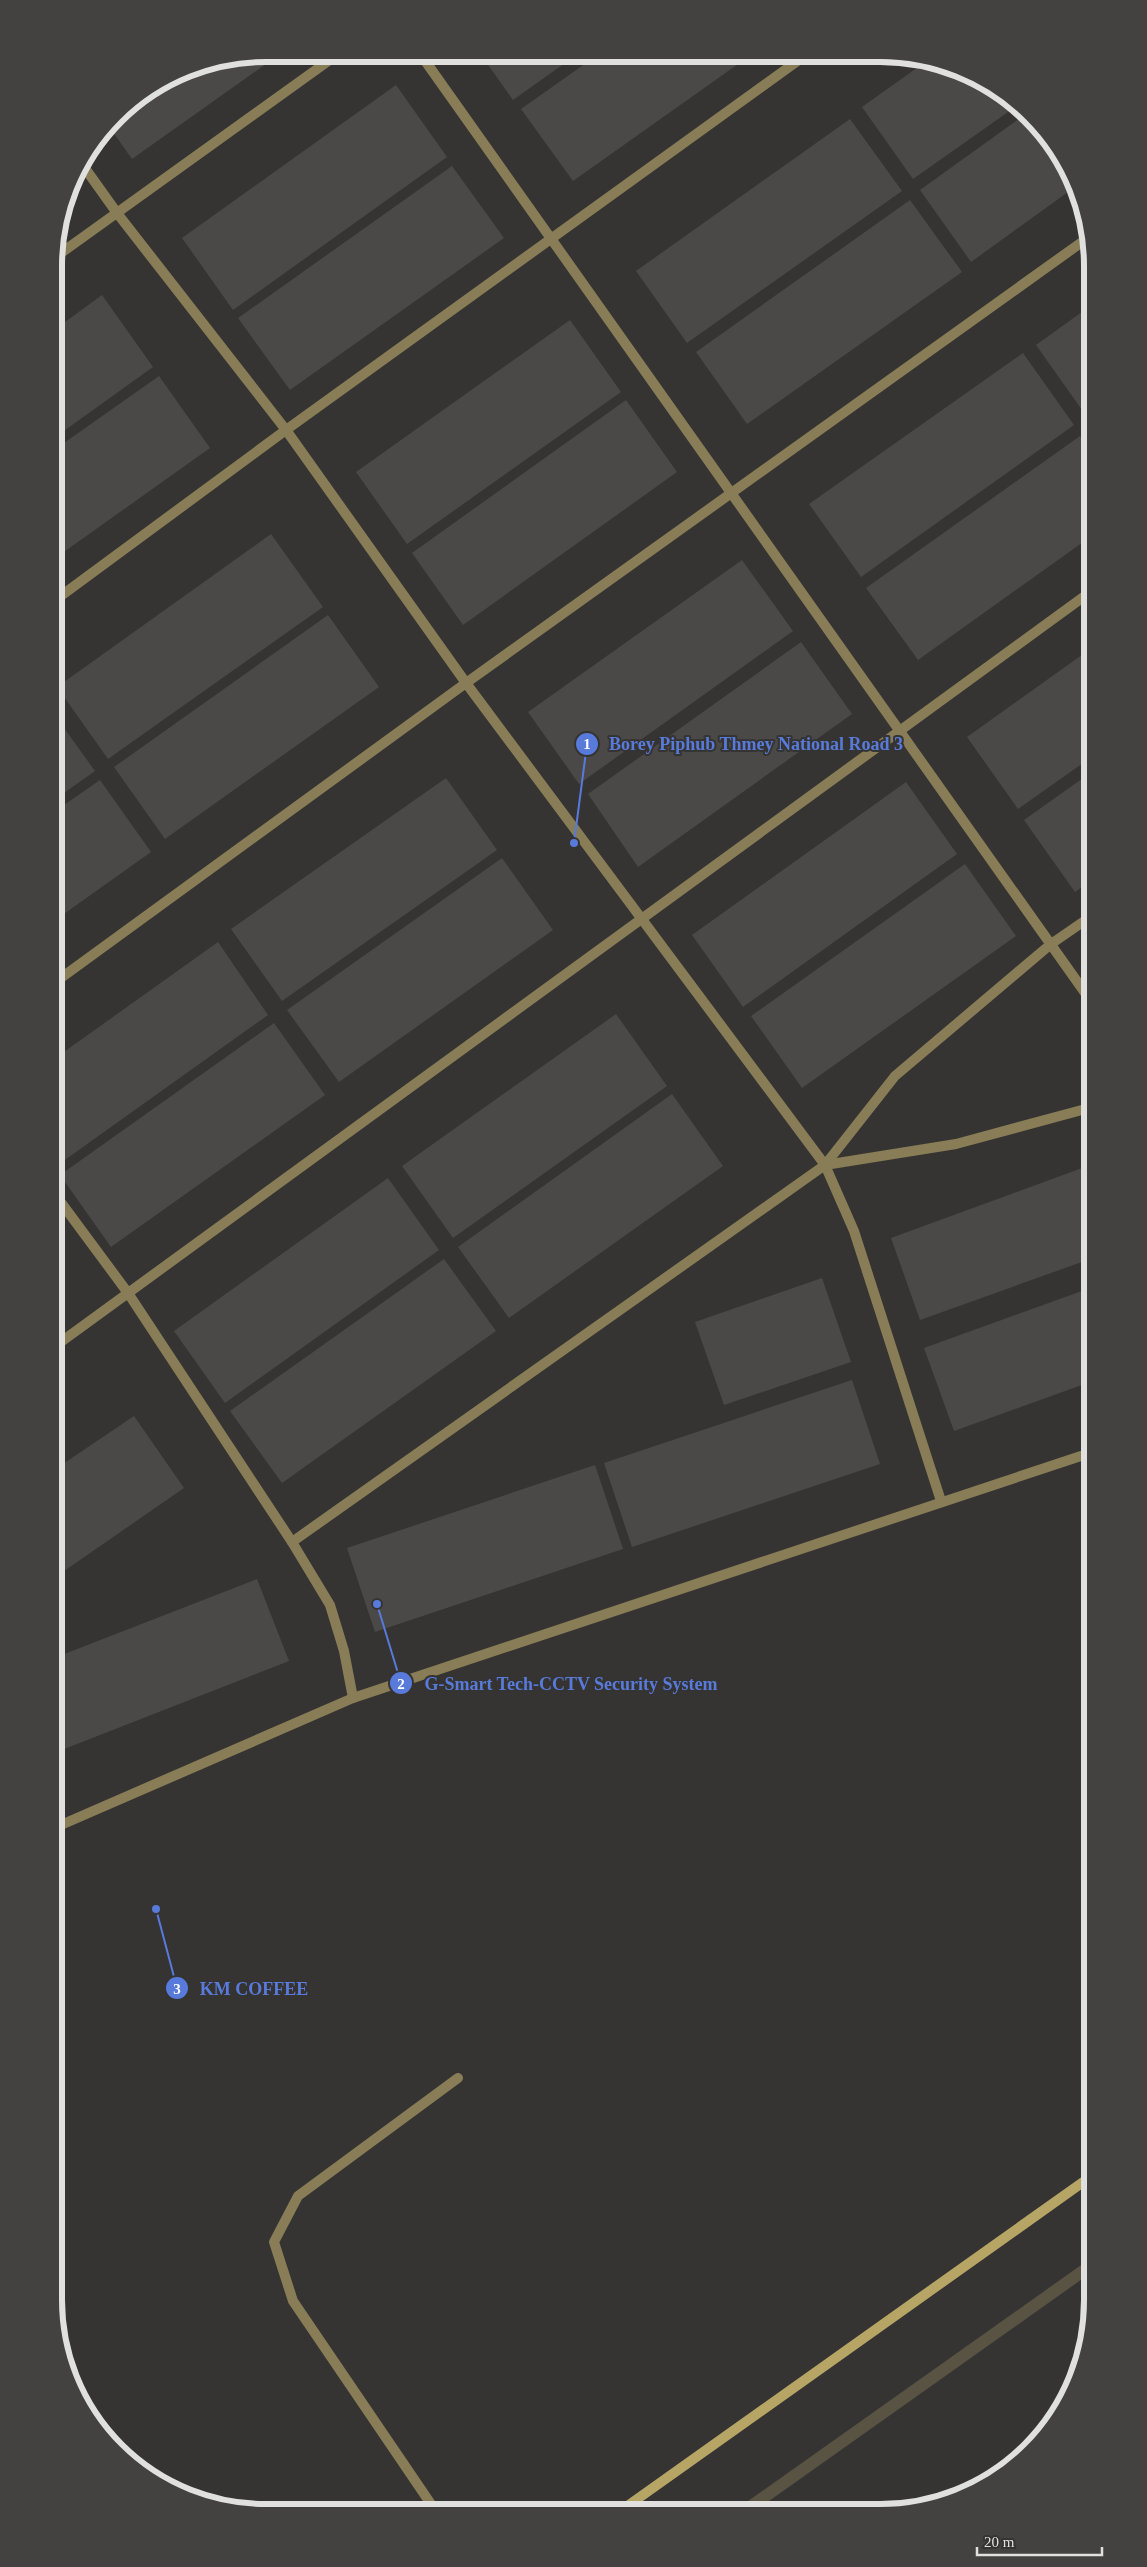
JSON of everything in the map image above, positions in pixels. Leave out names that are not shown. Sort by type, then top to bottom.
[{"type":"main road","points":[[630,2504],[1084,2181]]},
{"type":"street","points":[[63,251],[327,62]]},
{"type":"street","points":[[426,62],[1084,991]]},
{"type":"street","points":[[62,596],[286,430],[796,62]]},
{"type":"street","points":[[87,171],[117,213],[286,430],[466,683],[825,1165],[854,1231],[942,1501]]},
{"type":"street","points":[[62,977],[466,683],[1083,241]]},
{"type":"street","points":[[62,1341],[1084,597]]},
{"type":"street","points":[[292,1542],[825,1165],[895,1076],[1051,944],[1084,921]]},
{"type":"street","points":[[825,1165],[956,1144],[1084,1109]]},
{"type":"street","points":[[62,1204],[128,1293],[292,1542],[330,1605],[344,1651],[353,1698]]},
{"type":"street","points":[[62,1825],[353,1698],[1084,1455]]},
{"type":"street","points":[[431,2504],[293,2302],[274,2242],[298,2196],[458,2078]]},
{"type":"building","points":[[269,62],[132,159],[113,132],[132,113],[153,97],[189,78],[214,69],[240,64]]},
{"type":"building","points":[[486,62],[567,62],[513,100]]},
{"type":"building","points":[[588,62],[741,62],[573,181],[521,109]]},
{"type":"building","points":[[920,66],[946,73],[971,84],[994,97],[1011,110],[913,179],[862,107]]},
{"type":"building","points":[[396,85],[447,157],[233,310],[182,238]]},
{"type":"building","points":[[1020,118],[1050,153],[1070,191],[971,262],[920,190]]},
{"type":"building","points":[[850,119],[902,191],[687,343],[636,271]]},
{"type":"building","points":[[452,166],[504,238],[290,390],[238,318]]},
{"type":"building","points":[[910,200],[962,272],[747,424],[696,352]]},
{"type":"building","points":[[102,295],[153,367],[62,432],[62,324]]},
{"type":"building","points":[[1084,310],[1084,413],[1036,345]]},
{"type":"building","points":[[570,320],[621,392],[407,544],[356,472]]},
{"type":"building","points":[[1023,353],[1074,425],[861,577],[809,504]]},
{"type":"building","points":[[159,376],[210,448],[62,553],[62,444]]},
{"type":"building","points":[[626,400],[677,472],[463,625],[412,553]]},
{"type":"building","points":[[1080,436],[1084,442],[1084,541],[918,660],[866,588]]},
{"type":"building","points":[[271,534],[323,607],[108,759],[62,694],[62,683]]},
{"type":"building","points":[[742,560],[793,631],[579,784],[528,712]]},
{"type":"building","points":[[328,615],[379,687],[165,839],[114,767]]},
{"type":"building","points":[[801,642],[852,714],[638,867],[588,794]]},
{"type":"building","points":[[1084,653],[1084,762],[1018,809],[967,737]]},
{"type":"building","points":[[62,725],[95,771],[62,794]]},
{"type":"building","points":[[1084,777],[1084,886],[1075,892],[1024,820]]},
{"type":"building","points":[[446,778],[497,850],[282,1001],[231,929]]},
{"type":"building","points":[[100,780],[151,852],[62,915],[62,806]]},
{"type":"building","points":[[906,782],[957,854],[743,1007],[692,935]]},
{"type":"building","points":[[502,858],[553,930],[339,1082],[287,1010]]},
{"type":"building","points":[[965,864],[1016,936],[802,1088],[751,1016]]},
{"type":"building","points":[[218,942],[268,1015],[62,1162],[62,1053]]},
{"type":"building","points":[[616,1014],[667,1086],[453,1238],[402,1166]]},
{"type":"building","points":[[274,1023],[325,1095],[111,1247],[62,1178],[62,1174]]},
{"type":"building","points":[[672,1094],[723,1166],[509,1318],[458,1247]]},
{"type":"building","points":[[1084,1167],[1084,1261],[920,1320],[891,1238]]},
{"type":"building","points":[[388,1178],[439,1250],[225,1403],[174,1331]]},
{"type":"building","points":[[444,1259],[496,1331],[282,1483],[230,1411]]},
{"type":"building","points":[[822,1278],[851,1362],[724,1405],[695,1322]]},
{"type":"building","points":[[1084,1290],[1084,1384],[954,1431],[924,1348]]},
{"type":"building","points":[[852,1380],[880,1464],[632,1547],[604,1463]]},
{"type":"building","points":[[134,1416],[184,1488],[62,1572],[62,1465]]},
{"type":"building","points":[[595,1465],[623,1549],[375,1632],[347,1548]]},
{"type":"building","points":[[257,1579],[289,1661],[62,1750],[62,1655]]},
{"type":"waterway","points":[[754,2504],[1084,2270]]},
{"type":"place","name":"Borey Piphub Thmey National Road 3","points":[[574,843]]},
{"type":"place","name":"G-Smart Tech-CCTV Security System","points":[[377,1604]]},
{"type":"place","name":"KM COFFEE","points":[[156,1909]]}]
